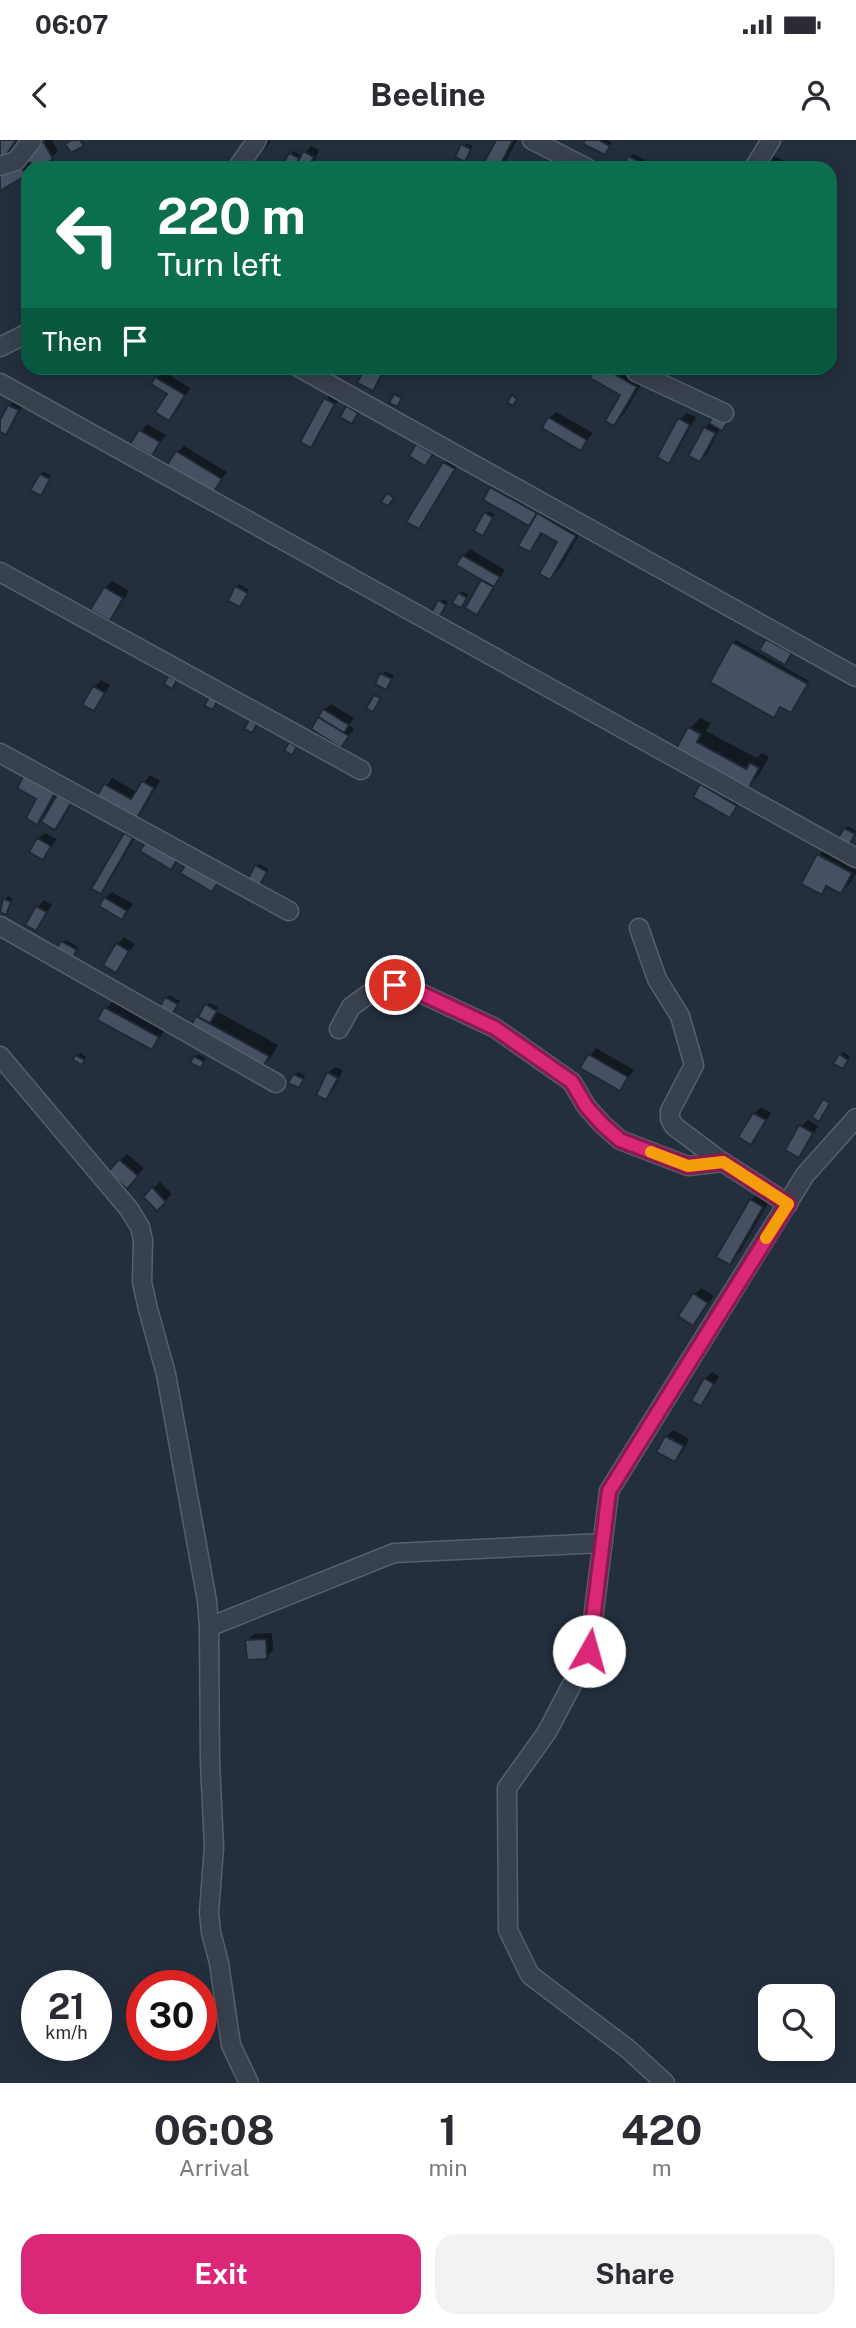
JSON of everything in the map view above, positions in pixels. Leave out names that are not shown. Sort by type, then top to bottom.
[{"type":"street","points":[[0,166],[16,161],[32,140]]},
{"type":"street","points":[[242,161],[257,140]]},
{"type":"street","points":[[532,140],[573,161]]},
{"type":"street","points":[[758,161],[771,140]]},
{"type":"street","points":[[0,347],[21,336]]},
{"type":"street","points":[[313,375],[856,677]]},
{"type":"street","points":[[650,375],[724,413]]},
{"type":"street","points":[[0,383],[856,858]]},
{"type":"street","points":[[0,572],[361,770]]},
{"type":"street","points":[[0,753],[289,911]]},
{"type":"street","points":[[0,926],[276,1083]]},
{"type":"street","points":[[639,928],[657,979],[680,1016],[694,1065],[670,1111],[670,1119],[674,1126],[723,1162],[788,1204]]},
{"type":"street","points":[[339,1029],[352,1006],[379,987],[395,985],[412,989],[495,1028],[572,1082],[586,1106],[620,1140],[688,1166],[723,1162]]},
{"type":"street","points":[[0,1056],[130,1209],[140,1227],[143,1240],[142,1282],[166,1374],[209,1627],[214,1847],[209,1912],[211,1932],[219,1963],[231,2045],[249,2083]]},
{"type":"street","points":[[665,2083],[628,2049],[530,1975],[508,1930],[507,1788],[547,1732],[589,1651],[609,1491],[805,1175],[856,1118]]},
{"type":"street","points":[[209,1627],[394,1553],[603,1543]]},
{"type":"building","points":[[0,140],[16,140],[1,163],[0,162]]},
{"type":"building","points":[[80,140],[84,146],[71,153],[65,144]]},
{"type":"building","points":[[496,140],[513,140],[502,161],[485,161]]},
{"type":"building","points":[[585,140],[599,140],[610,146],[605,155],[583,144]]},
{"type":"building","points":[[43,141],[53,159],[50,161],[27,160]]},
{"type":"building","points":[[461,144],[471,149],[465,161],[455,157]]},
{"type":"building","points":[[303,151],[314,157],[312,161],[298,161]]},
{"type":"building","points":[[289,153],[299,158],[298,161],[285,161]]},
{"type":"building","points":[[19,164],[21,167],[21,179],[0,191],[0,176]]},
{"type":"building","points":[[361,375],[381,375],[373,391],[357,383]]},
{"type":"building","points":[[592,375],[616,375],[637,387],[614,426],[605,421],[620,395],[590,378]]},
{"type":"building","points":[[155,377],[185,395],[169,421],[155,412],[167,394],[151,384]]},
{"type":"building","points":[[394,394],[402,398],[397,407],[389,403]]},
{"type":"building","points":[[512,395],[517,399],[513,406],[507,402]]},
{"type":"building","points":[[324,398],[335,404],[311,448],[300,442]]},
{"type":"building","points":[[8,405],[19,410],[6,435],[0,432],[0,420]]},
{"type":"building","points":[[346,406],[358,413],[352,424],[340,417]]},
{"type":"building","points":[[715,412],[729,420],[722,431],[709,423]]},
{"type":"building","points":[[548,417],[587,440],[581,451],[542,428]]},
{"type":"building","points":[[678,418],[690,425],[669,464],[657,457]]},
{"type":"building","points":[[704,427],[716,433],[700,462],[688,456]]},
{"type":"building","points":[[139,430],[160,442],[152,456],[130,444]]},
{"type":"building","points":[[416,444],[433,454],[425,466],[409,456]]},
{"type":"building","points":[[176,451],[222,479],[213,493],[167,465]]},
{"type":"building","points":[[443,462],[455,469],[419,529],[406,522]]},
{"type":"building","points":[[40,474],[50,479],[41,496],[30,490]]},
{"type":"building","points":[[490,487],[537,513],[529,526],[483,500]]},
{"type":"building","points":[[387,493],[394,498],[388,506],[381,502]]},
{"type":"building","points":[[484,512],[493,518],[483,536],[474,531]]},
{"type":"building","points":[[537,513],[576,536],[550,580],[539,574],[557,542],[541,533],[530,552],[518,546]]},
{"type":"building","points":[[462,555],[500,577],[494,587],[456,565]]},
{"type":"building","points":[[481,580],[494,587],[477,615],[465,608]]},
{"type":"building","points":[[235,586],[248,593],[240,607],[228,601]]},
{"type":"building","points":[[104,587],[123,598],[110,621],[90,610]]},
{"type":"building","points":[[458,593],[467,598],[461,608],[452,603]]},
{"type":"building","points":[[438,600],[446,605],[440,616],[432,611]]},
{"type":"building","points":[[766,639],[792,653],[785,665],[759,650]]},
{"type":"building","points":[[732,642],[808,684],[791,713],[780,707],[774,718],[710,682]]},
{"type":"building","points":[[380,673],[392,679],[386,690],[375,684]]},
{"type":"building","points":[[168,676],[177,680],[172,689],[164,684]]},
{"type":"building","points":[[93,686],[105,693],[94,711],[82,705]]},
{"type":"building","points":[[374,695],[381,698],[373,712],[366,708]]},
{"type":"building","points":[[209,697],[217,701],[213,710],[204,706]]},
{"type":"building","points":[[323,709],[349,725],[344,733],[318,717]]},
{"type":"building","points":[[318,717],[349,736],[341,748],[311,729]]},
{"type":"building","points":[[249,720],[257,724],[252,733],[244,729]]},
{"type":"building","points":[[688,727],[701,734],[697,742],[746,769],[750,763],[759,768],[748,789],[676,749]]},
{"type":"building","points":[[289,742],[297,747],[292,755],[284,751]]},
{"type":"building","points":[[24,775],[55,793],[37,825],[26,818],[36,799],[17,788]]},
{"type":"building","points":[[142,781],[154,788],[137,818],[97,796],[104,784],[131,799]]},
{"type":"building","points":[[700,784],[737,806],[730,818],[693,797]]},
{"type":"building","points":[[57,795],[71,803],[55,830],[41,822]]},
{"type":"building","points":[[844,828],[855,834],[849,846],[837,840]]},
{"type":"building","points":[[124,833],[133,838],[101,894],[91,889]]},
{"type":"building","points":[[37,838],[51,846],[43,860],[29,852]]},
{"type":"building","points":[[146,841],[177,860],[171,870],[140,851]]},
{"type":"building","points":[[817,854],[852,873],[841,894],[826,886],[822,895],[801,884]]},
{"type":"building","points":[[186,864],[218,882],[212,892],[180,873]]},
{"type":"building","points":[[255,865],[267,872],[260,885],[248,879]]},
{"type":"building","points":[[104,897],[127,911],[122,920],[99,906]]},
{"type":"building","points":[[3,898],[11,902],[6,915],[0,912]]},
{"type":"building","points":[[36,906],[47,912],[36,931],[25,925]]},
{"type":"building","points":[[61,941],[77,950],[73,957],[57,948]]},
{"type":"building","points":[[116,943],[129,951],[116,973],[103,965]]},
{"type":"building","points":[[165,997],[178,1004],[170,1019],[157,1012]]},
{"type":"building","points":[[205,1004],[217,1011],[210,1023],[198,1017]]},
{"type":"building","points":[[104,1007],[159,1037],[152,1050],[97,1020]]},
{"type":"building","points":[[196,1016],[269,1056],[262,1069],[189,1029]]},
{"type":"building","points":[[588,1054],[628,1077],[620,1091],[580,1068]]},
{"type":"building","points":[[839,1054],[848,1060],[843,1069],[833,1064]]},
{"type":"building","points":[[75,1055],[85,1060],[82,1065],[73,1060]]},
{"type":"building","points":[[194,1056],[204,1062],[201,1068],[190,1063]]},
{"type":"building","points":[[327,1072],[338,1078],[326,1100],[316,1095]]},
{"type":"building","points":[[293,1074],[304,1079],[299,1088],[288,1083]]},
{"type":"building","points":[[823,1099],[830,1103],[819,1122],[812,1117]]},
{"type":"building","points":[[753,1113],[766,1120],[751,1145],[738,1137]]},
{"type":"building","points":[[799,1125],[813,1133],[799,1158],[785,1150]]},
{"type":"building","points":[[119,1159],[138,1176],[127,1189],[108,1172]]},
{"type":"building","points":[[152,1187],[166,1202],[157,1211],[143,1197]]},
{"type":"building","points":[[750,1199],[763,1207],[730,1265],[716,1257]]},
{"type":"building","points":[[693,1293],[708,1303],[693,1326],[678,1316]]},
{"type":"building","points":[[704,1378],[714,1384],[701,1406],[691,1401]]},
{"type":"building","points":[[665,1436],[684,1446],[675,1462],[656,1452]]},
{"type":"building","points":[[266,1639],[267,1659],[247,1660],[245,1640]]},
{"type":"slow traffic","points":[[651,1152],[688,1166],[723,1162],[788,1204],[766,1238]]},
{"type":"route","points":[[395,985],[412,989],[495,1028],[572,1082],[586,1106],[620,1140],[688,1166],[723,1162],[788,1204],[609,1491],[589,1651]]}]
